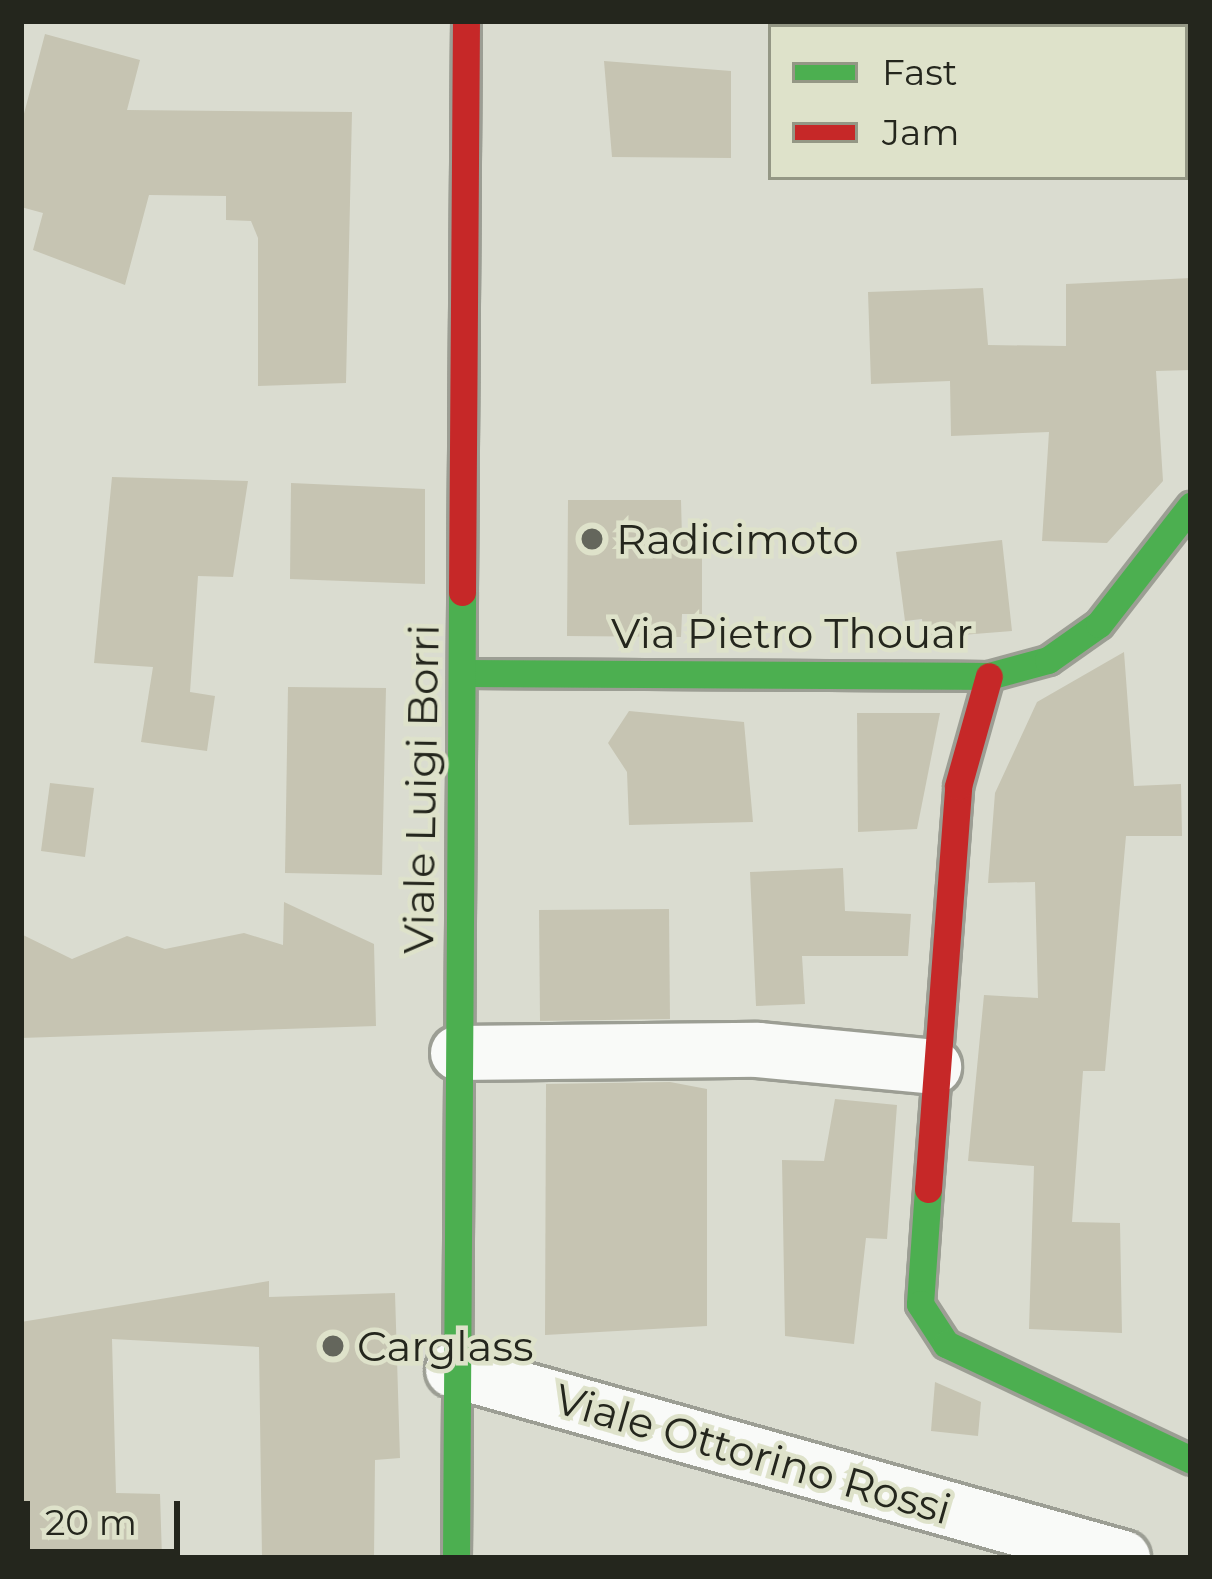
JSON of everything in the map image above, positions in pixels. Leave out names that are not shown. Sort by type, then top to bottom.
[{"type":"street","name":"Viale Luigi Borri","points":[[456,1558],[453,1370],[466,674],[466,21]]},
{"type":"street","name":"Via Pietro Thouar","points":[[466,674],[989,676],[1048,660],[1099,624],[1191,506]]},
{"type":"street","points":[[989,676],[958,786],[920,1304],[928,1328],[1161,1449],[1191,1460]]},
{"type":"street","points":[[458,1054],[758,1050],[934,1067]]},
{"type":"street","name":"Viale Ottorino Rossi","points":[[453,1370],[1123,1558]]},
{"type":"building","points":[[45,34],[140,60],[127,110],[352,112],[346,383],[258,386],[258,238],[251,221],[226,220],[226,196],[149,195],[125,285],[33,250],[43,213],[21,207],[21,125]]},
{"type":"building","points":[[604,61],[731,71],[731,158],[612,157]]},
{"type":"building","points":[[1191,278],[1191,370],[1156,371],[1163,481],[1107,543],[1042,541],[1049,432],[951,436],[950,381],[871,384],[868,292],[983,288],[988,345],[1066,346],[1066,284]]},
{"type":"building","points":[[112,477],[248,481],[233,577],[198,576],[190,692],[215,696],[207,751],[141,742],[153,667],[94,663]]},
{"type":"building","points":[[291,483],[425,489],[425,584],[290,579]]},
{"type":"building","points":[[568,500],[681,500],[682,538],[702,538],[702,614],[682,614],[681,637],[567,636]]},
{"type":"building","points":[[1002,540],[1012,631],[924,638],[922,619],[905,621],[896,552]]},
{"type":"building","points":[[1124,652],[1134,786],[1181,784],[1182,836],[1126,836],[1105,1071],[1083,1071],[1072,1222],[1120,1223],[1122,1333],[1029,1329],[1034,1166],[968,1161],[984,995],[1038,998],[1035,882],[988,883],[995,793],[1037,702]]},
{"type":"building","points":[[288,687],[386,688],[382,875],[285,873]]},
{"type":"building","points":[[629,711],[744,722],[753,822],[629,825],[627,772],[608,743]]},
{"type":"building","points":[[857,713],[940,713],[917,829],[858,832]]},
{"type":"building","points":[[50,783],[94,788],[85,857],[41,851]]},
{"type":"building","points":[[843,868],[845,911],[911,914],[908,956],[802,956],[805,1004],[756,1006],[750,872]]},
{"type":"building","points":[[284,902],[374,944],[376,1026],[21,1038],[21,934],[72,959],[127,936],[165,949],[244,933],[283,945]]},
{"type":"building","points":[[669,909],[670,1019],[540,1021],[539,910]]},
{"type":"building","points":[[670,1082],[707,1089],[707,1326],[545,1335],[546,1084]]},
{"type":"building","points":[[835,1099],[897,1105],[887,1239],[866,1238],[854,1344],[785,1336],[782,1160],[824,1161]]},
{"type":"building","points":[[269,1281],[269,1297],[395,1293],[400,1458],[375,1460],[374,1558],[262,1558],[259,1347],[112,1339],[116,1493],[160,1494],[162,1558],[21,1558],[21,1322]]},
{"type":"building","points":[[935,1382],[981,1402],[978,1436],[931,1431]]},
{"type":"traffic: fast","points":[[465,673],[989,676],[1048,660],[1099,624],[1191,506]]},
{"type":"traffic: fast","points":[[456,1558],[462,592]]},
{"type":"traffic: fast","points":[[928,1189],[920,1304],[946,1344],[1191,1460]]},
{"type":"traffic: jam","points":[[462,592],[466,21]]},
{"type":"traffic: jam","points":[[928,1189],[958,786],[989,676]]},
{"type":"place","name":"Radicimoto","points":[[592,539]]},
{"type":"place","name":"Carglass","points":[[333,1346]]}]
